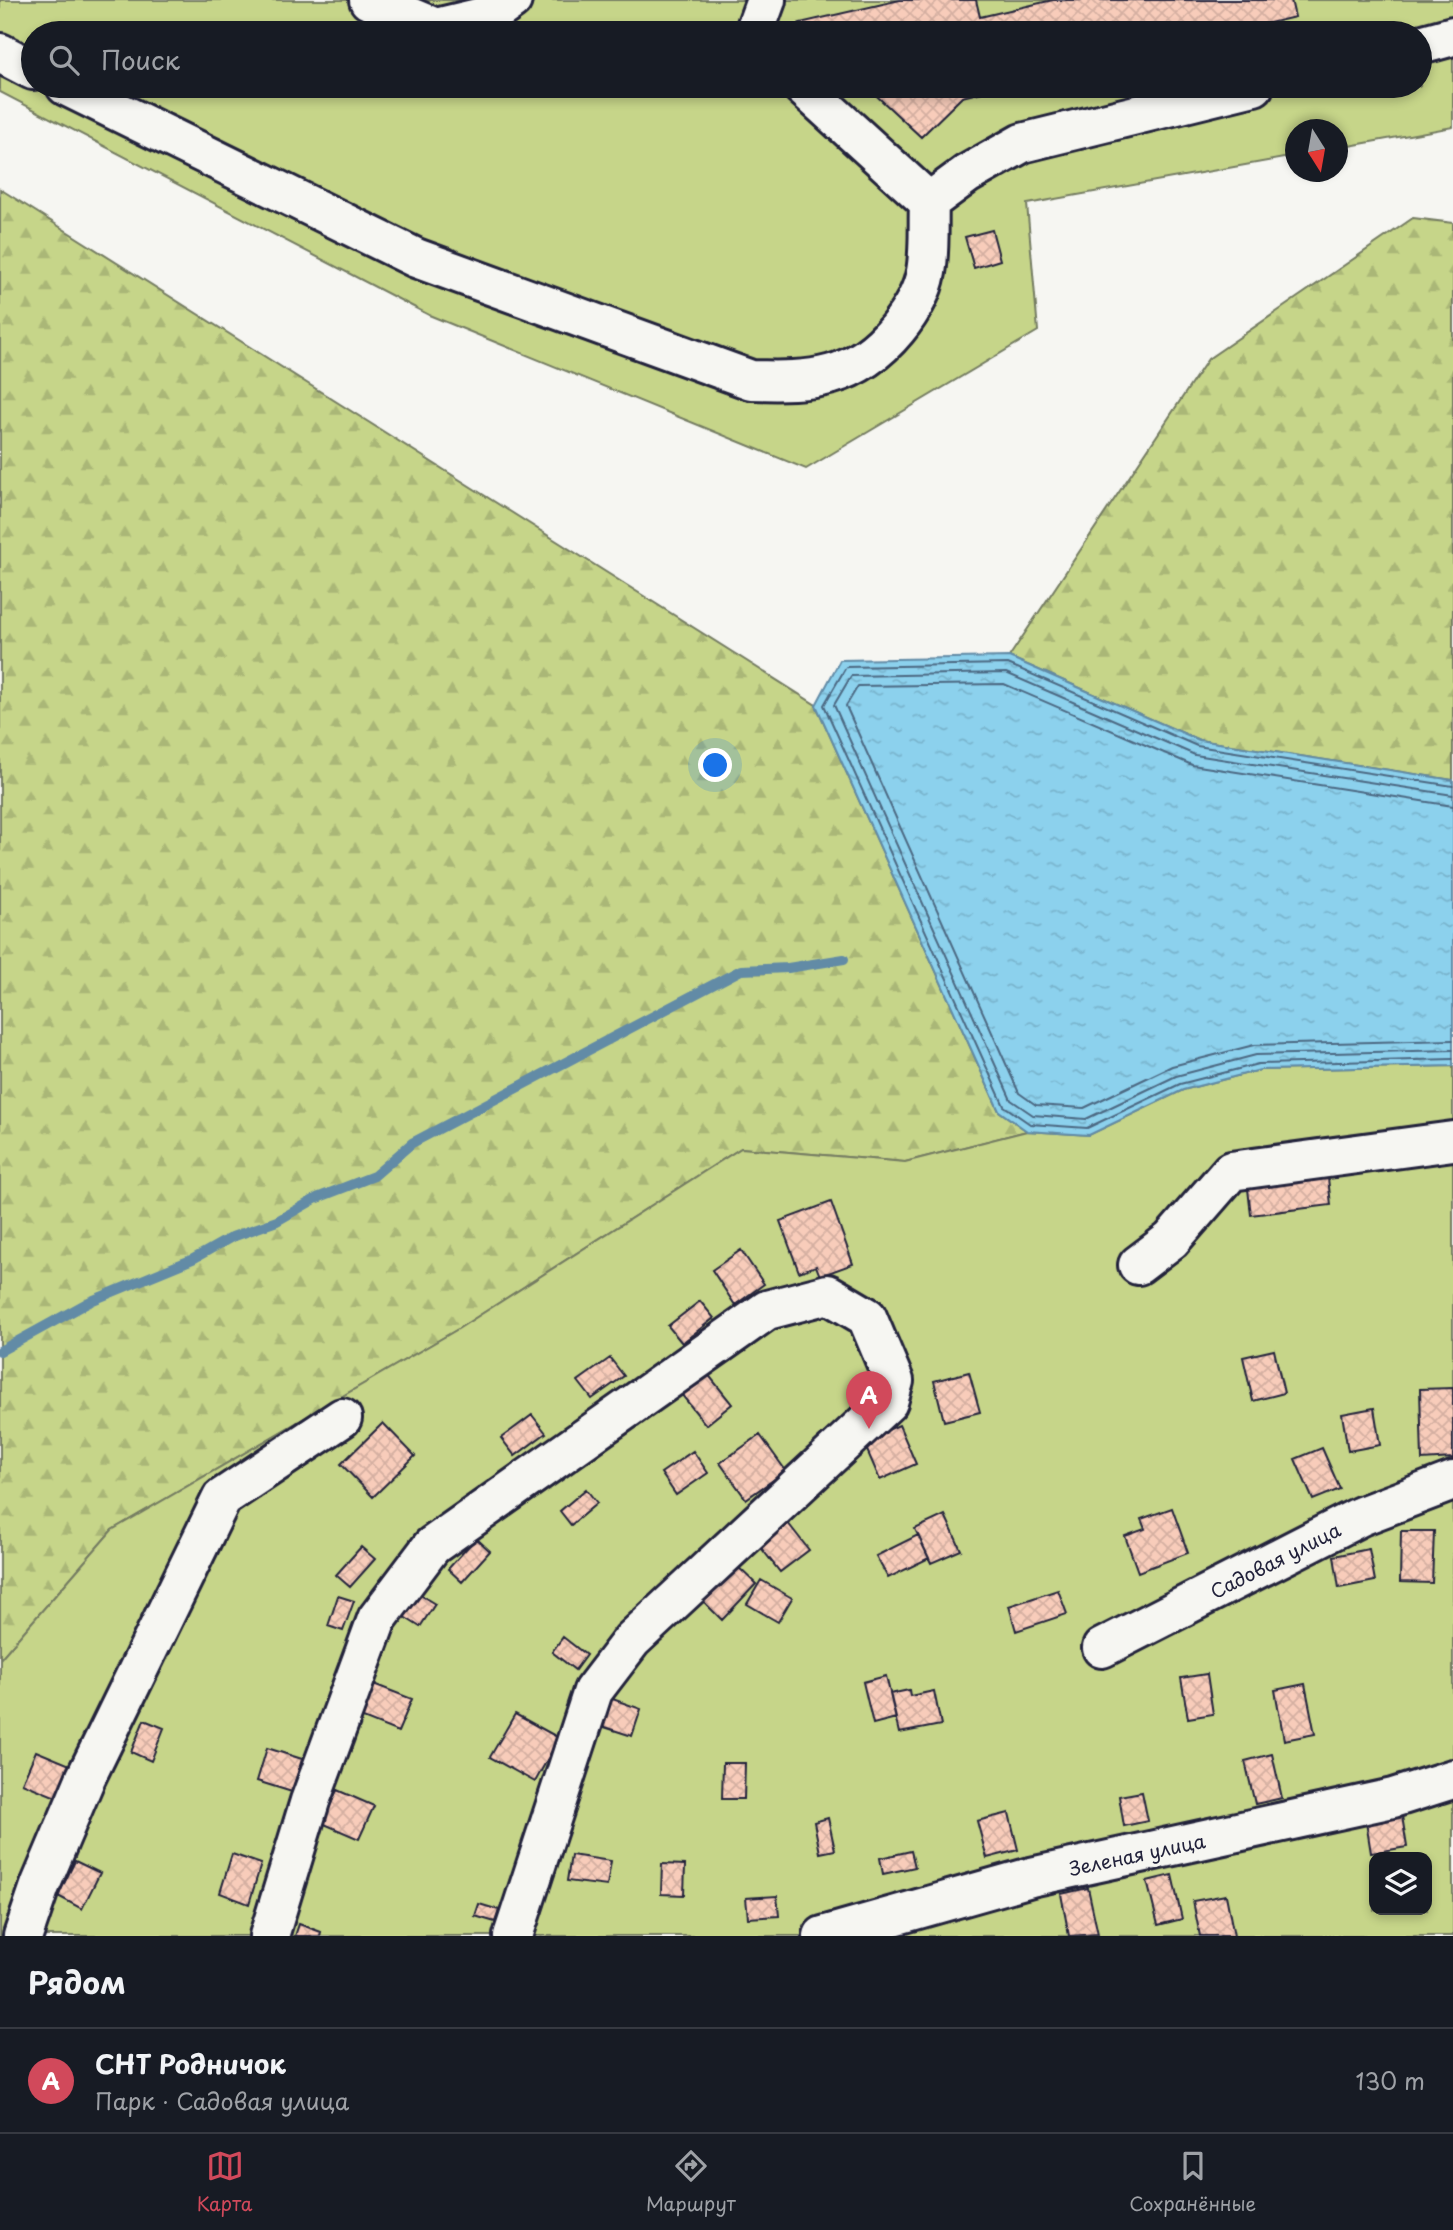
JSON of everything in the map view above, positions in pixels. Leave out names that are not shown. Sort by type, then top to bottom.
[{"type":"street","points":[[369,0],[421,21]]},
{"type":"street","points":[[464,21],[491,15],[512,0]]},
{"type":"street","points":[[758,21],[766,0]]},
{"type":"street","points":[[1432,42],[1453,36]]},
{"type":"street","points":[[0,53],[21,64]]},
{"type":"street","points":[[90,98],[416,258],[751,380],[795,381],[841,372],[877,353],[911,312],[926,273],[929,202]]},
{"type":"street","points":[[815,98],[929,202]]},
{"type":"street","points":[[929,202],[967,174],[1022,143],[1205,98]]},
{"type":"street","points":[[1138,1265],[1171,1240],[1231,1171],[1453,1141]]},
{"type":"street","points":[[269,1936],[310,1801],[377,1619],[432,1546],[768,1310],[828,1294],[867,1317],[894,1381],[888,1402],[632,1640],[593,1691],[513,1936]]},
{"type":"street","points":[[23,1936],[40,1886],[86,1777],[222,1498],[342,1418]]},
{"type":"street","name":"Садовая улица","points":[[1101,1648],[1361,1516],[1453,1481]]},
{"type":"street","name":"Зеленая улица","points":[[823,1936],[1031,1877],[1393,1798],[1453,1779]]},
{"type":"green space","points":[[0,0],[1453,0],[1453,127],[1348,146],[1348,119],[1285,119],[1285,158],[1027,204],[1038,331],[806,469],[429,315],[0,92]]},
{"type":"green space","points":[[0,189],[816,705],[999,1111],[1027,1131],[905,1162],[741,1148],[458,1329],[112,1530],[0,1659]]},
{"type":"green space","points":[[1413,218],[1453,223],[1453,780],[1199,740],[1009,657],[1208,359]]},
{"type":"green space","points":[[1453,1066],[1453,1936],[0,1936],[0,1659],[112,1530],[458,1329],[741,1148],[905,1162],[1027,1131],[1089,1135],[1183,1090],[1260,1070]]},
{"type":"water","points":[[1009,657],[1199,740],[1453,780],[1453,1066],[1260,1070],[1183,1090],[1089,1135],[1027,1131],[999,1111],[816,705],[840,660]]},
{"type":"building","points":[[900,0],[976,0],[980,17],[1053,0],[1291,0],[1295,17],[1278,21],[809,21]]},
{"type":"building","points":[[879,98],[961,98],[921,137]]},
{"type":"building","points":[[992,230],[1000,260],[974,268],[965,237]]},
{"type":"building","points":[[1327,1169],[1331,1205],[1251,1215],[1247,1180]]},
{"type":"building","points":[[831,1202],[853,1264],[820,1276],[816,1266],[799,1272],[780,1221]]},
{"type":"building","points":[[741,1250],[764,1284],[735,1305],[712,1270]]},
{"type":"building","points":[[700,1301],[714,1318],[682,1343],[668,1326]]},
{"type":"building","points":[[1274,1350],[1284,1393],[1253,1401],[1243,1357]]},
{"type":"building","points":[[610,1358],[624,1376],[592,1399],[578,1381]]},
{"type":"building","points":[[969,1372],[980,1412],[944,1421],[934,1381]]},
{"type":"building","points":[[707,1373],[732,1404],[706,1425],[681,1394]]},
{"type":"building","points":[[1453,1388],[1453,1458],[1422,1460],[1420,1389]]},
{"type":"building","points":[[1374,1408],[1380,1445],[1348,1451],[1342,1414]]},
{"type":"building","points":[[532,1415],[546,1433],[515,1456],[501,1438]]},
{"type":"building","points":[[383,1423],[415,1456],[373,1497],[341,1464]]},
{"type":"building","points":[[899,1425],[916,1464],[880,1480],[863,1441]]},
{"type":"building","points":[[760,1435],[786,1471],[746,1499],[720,1463]]},
{"type":"building","points":[[1322,1448],[1340,1489],[1313,1500],[1295,1459]]},
{"type":"building","points":[[693,1451],[708,1473],[676,1495],[661,1473]]},
{"type":"building","points":[[586,1489],[597,1503],[571,1525],[560,1511]]},
{"type":"building","points":[[1172,1508],[1188,1553],[1138,1572],[1125,1536],[1145,1529],[1141,1519]]},
{"type":"building","points":[[945,1515],[961,1550],[931,1563],[915,1529]]},
{"type":"building","points":[[784,1518],[809,1550],[780,1572],[755,1540]]},
{"type":"building","points":[[1401,1531],[1434,1531],[1432,1583],[1400,1582]]},
{"type":"building","points":[[918,1535],[929,1558],[888,1578],[876,1556]]},
{"type":"building","points":[[476,1538],[490,1551],[462,1582],[448,1569]]},
{"type":"building","points":[[361,1547],[375,1559],[350,1587],[336,1575]]},
{"type":"building","points":[[1369,1549],[1375,1581],[1339,1588],[1334,1556]]},
{"type":"building","points":[[734,1563],[756,1584],[722,1620],[700,1598]]},
{"type":"building","points":[[761,1580],[792,1598],[778,1622],[747,1604]]},
{"type":"building","points":[[412,1590],[435,1604],[420,1627],[398,1613]]},
{"type":"building","points":[[1058,1590],[1067,1614],[1016,1631],[1009,1606]]},
{"type":"building","points":[[338,1596],[354,1601],[343,1631],[328,1626]]},
{"type":"building","points":[[563,1637],[586,1655],[575,1670],[552,1652]]},
{"type":"building","points":[[1207,1674],[1213,1714],[1188,1718],[1181,1678]]},
{"type":"building","points":[[886,1676],[896,1718],[873,1724],[863,1682]]},
{"type":"building","points":[[371,1683],[412,1699],[398,1732],[358,1716]]},
{"type":"building","points":[[1305,1684],[1315,1734],[1284,1740],[1275,1690]]},
{"type":"building","points":[[909,1690],[910,1696],[934,1691],[941,1725],[899,1733],[890,1694]]},
{"type":"building","points":[[604,1696],[641,1709],[632,1736],[595,1724]]},
{"type":"building","points":[[515,1714],[559,1738],[535,1782],[490,1757]]},
{"type":"building","points":[[144,1720],[164,1728],[151,1761],[131,1752]]},
{"type":"building","points":[[267,1748],[302,1759],[292,1792],[257,1781]]},
{"type":"building","points":[[36,1751],[70,1765],[56,1797],[22,1783]]},
{"type":"building","points":[[1272,1754],[1282,1798],[1255,1804],[1245,1761]]},
{"type":"building","points":[[723,1763],[745,1763],[744,1799],[722,1799]]},
{"type":"building","points":[[337,1790],[374,1806],[359,1839],[322,1823]]},
{"type":"building","points":[[1142,1792],[1148,1821],[1124,1826],[1119,1796]]},
{"type":"building","points":[[1009,1813],[1018,1850],[987,1858],[977,1821]]},
{"type":"building","points":[[1402,1816],[1407,1847],[1371,1852],[1366,1822]]},
{"type":"building","points":[[828,1818],[835,1850],[820,1853],[814,1822]]},
{"type":"building","points":[[911,1851],[915,1867],[883,1874],[880,1858]]},
{"type":"building","points":[[232,1854],[261,1864],[249,1904],[220,1893]]},
{"type":"building","points":[[571,1855],[611,1861],[607,1886],[567,1881]]},
{"type":"building","points":[[75,1861],[100,1873],[82,1909],[58,1896]]},
{"type":"building","points":[[662,1864],[685,1865],[684,1895],[661,1894]]},
{"type":"building","points":[[1172,1875],[1182,1919],[1158,1925],[1147,1881]]},
{"type":"building","points":[[1088,1888],[1098,1934],[1069,1936],[1061,1894]]},
{"type":"building","points":[[1226,1895],[1234,1936],[1200,1936],[1193,1901]]},
{"type":"building","points":[[777,1896],[779,1916],[748,1918],[746,1898]]},
{"type":"building","points":[[479,1904],[499,1910],[495,1922],[475,1916]]},
{"type":"building","points":[[299,1924],[321,1932],[320,1936],[295,1936]]},
{"type":"waterway","points":[[0,1351],[91,1301],[193,1259],[232,1237],[277,1221],[317,1198],[374,1176],[412,1143],[741,970],[788,968],[844,959]]},
{"type":"place","name":"СНТ Родничок","points":[[869,1429]]}]
